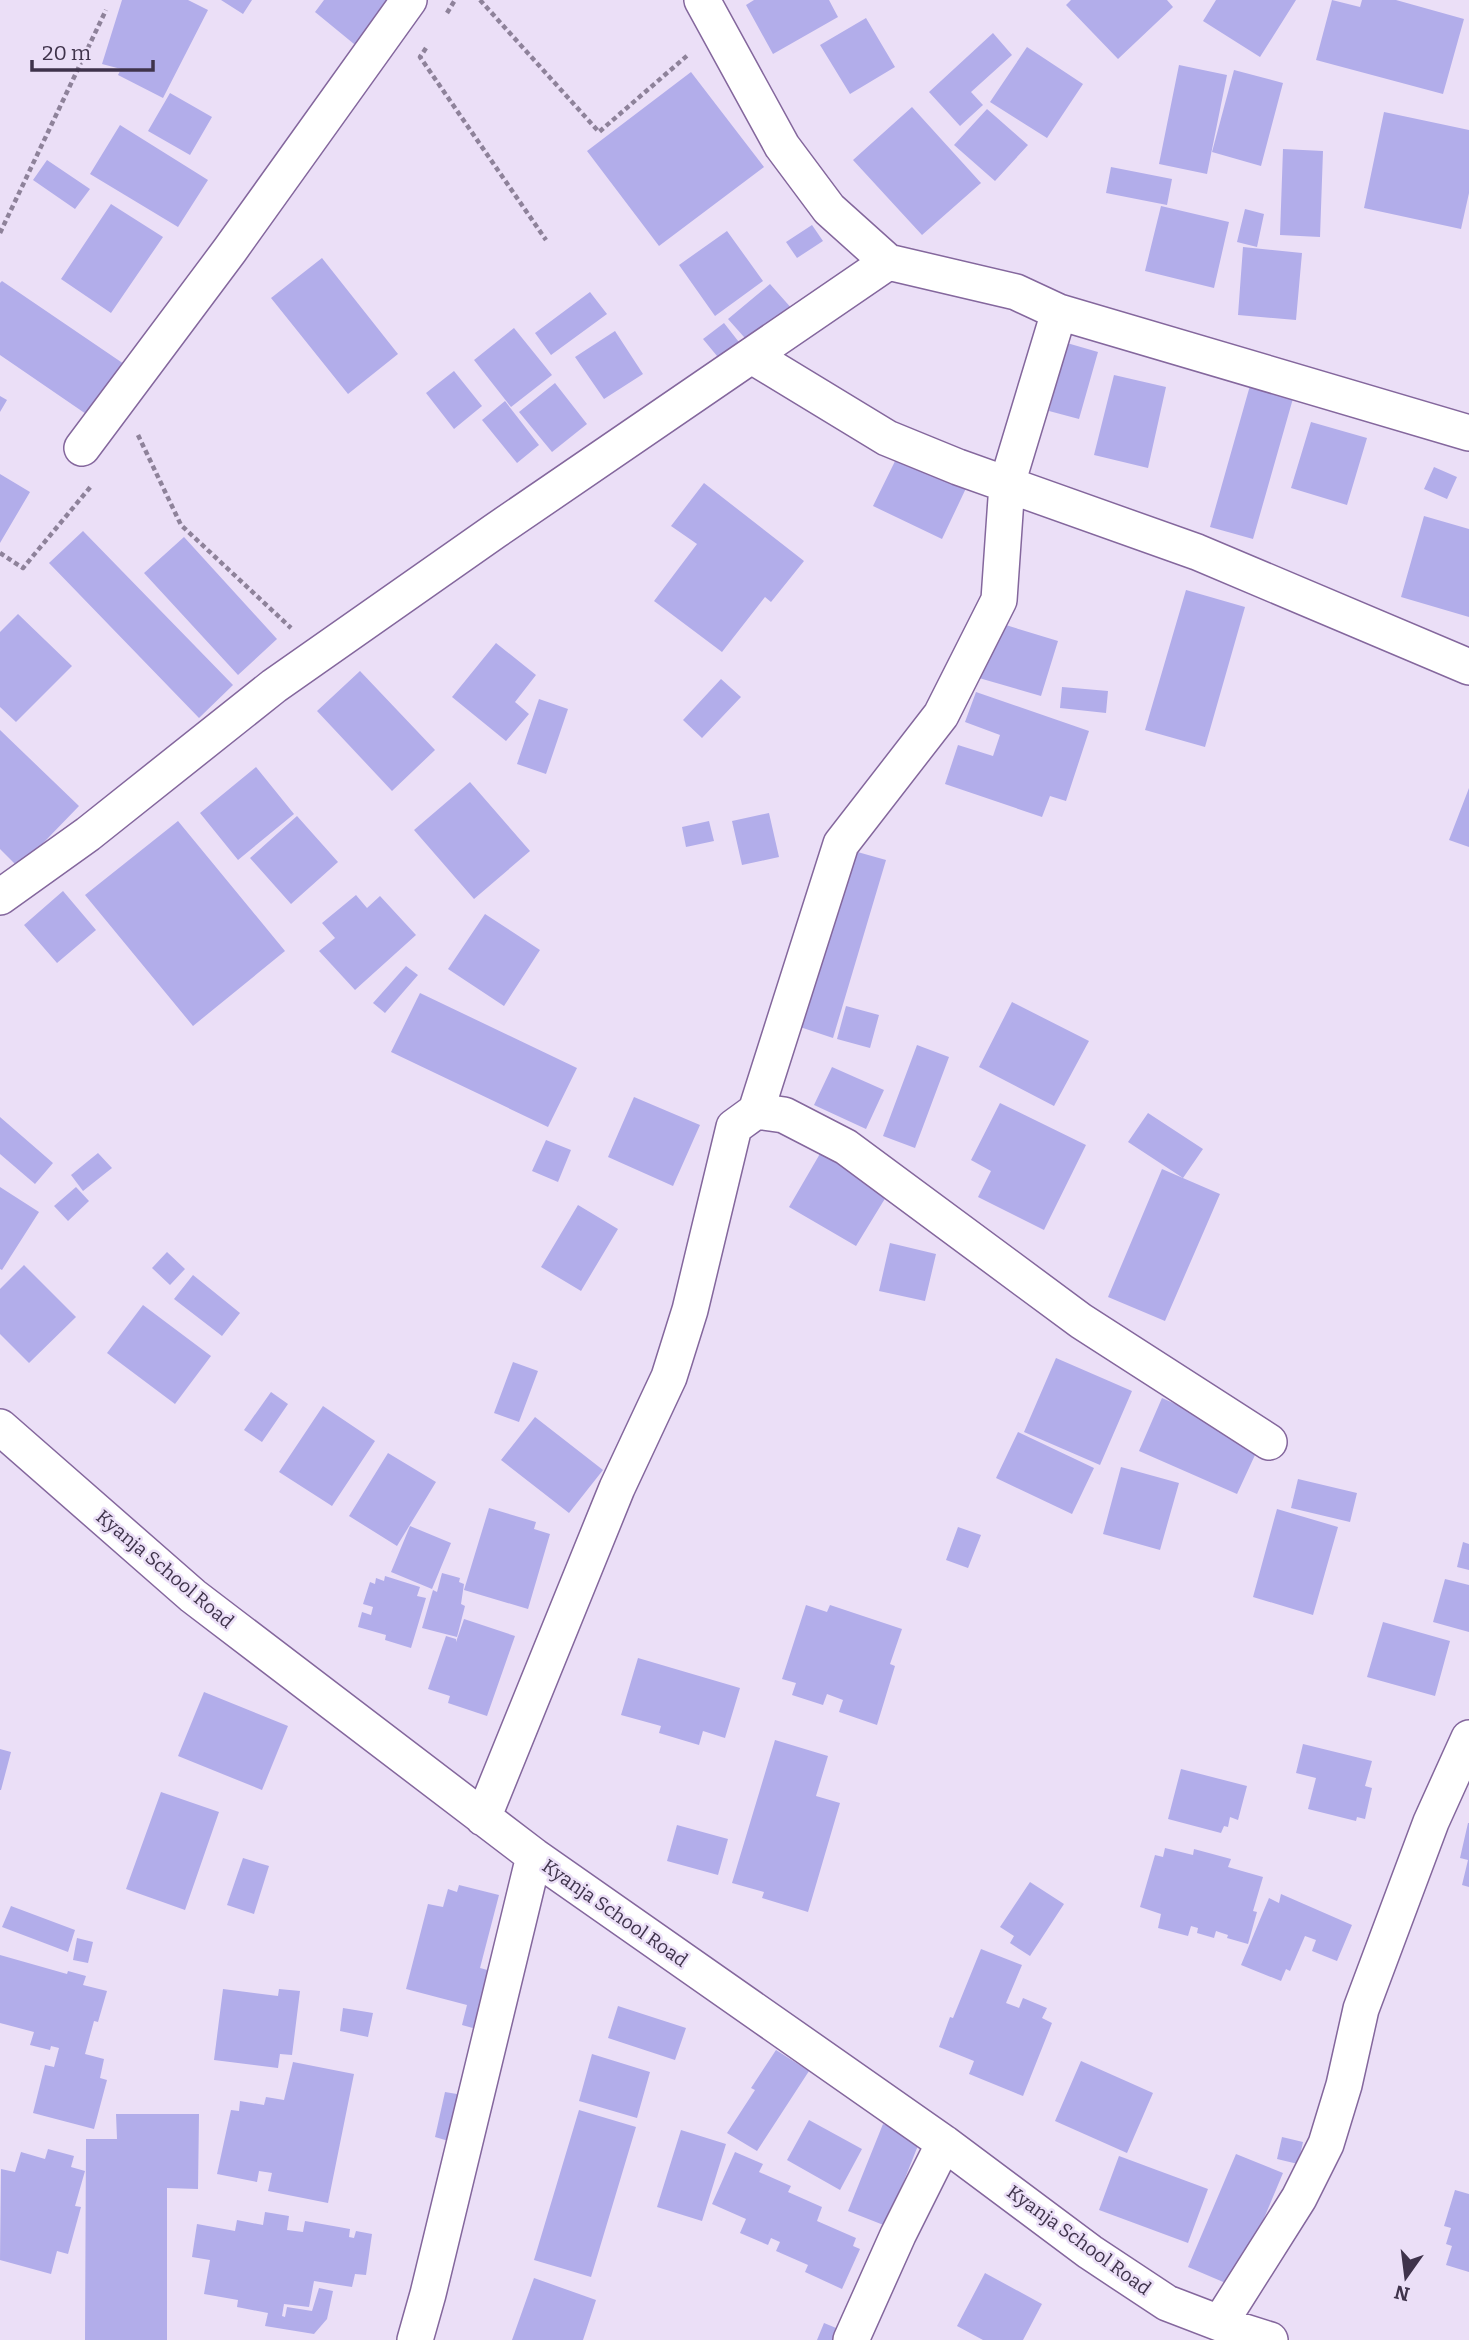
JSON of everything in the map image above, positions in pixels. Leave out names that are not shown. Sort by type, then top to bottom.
[{"type":"street","points":[[91,462],[230,250],[409,0]]},
{"type":"street","points":[[710,14],[782,146],[829,209],[888,262],[1016,292],[1059,312],[1469,433]]},
{"type":"street","points":[[0,897],[88,834],[318,654],[888,262]]},
{"type":"street","points":[[483,1818],[617,1488],[670,1377],[690,1310],[734,1127],[756,1111],[841,844],[941,715],[999,600],[1007,484],[1059,312]]},
{"type":"street","points":[[752,356],[887,438],[1197,552],[1469,667]]},
{"type":"street","points":[[756,1111],[784,1115],[846,1147],[1081,1321],[1269,1442]]},
{"type":"street","name":"Kyanja School Road","points":[[0,1427],[193,1596],[534,1856],[944,2143],[1090,2252],[1167,2303],[1270,2340]]},
{"type":"street","points":[[1220,2323],[1299,2198],[1326,2144],[1344,2085],[1361,2009],[1431,1822],[1469,1738]]},
{"type":"street","points":[[415,2340],[534,1856]]},
{"type":"street","points":[[851,2340],[898,2235],[944,2143]]},
{"type":"path","points":[[441,23],[455,0]]},
{"type":"path","points":[[480,0],[599,132],[710,14]]},
{"type":"path","points":[[0,233],[106,10]]},
{"type":"path","points":[[427,46],[420,57],[546,240]]},
{"type":"path","points":[[133,424],[181,525],[318,654]]},
{"type":"path","points":[[0,554],[23,568],[91,462]]},
{"type":"building","points":[[122,0],[188,0],[208,10],[163,98],[118,75],[121,69],[102,64]]},
{"type":"building","points":[[221,0],[252,0],[243,14]]},
{"type":"building","points":[[324,0],[390,0],[365,53],[315,12]]},
{"type":"building","points":[[754,0],[829,0],[838,17],[773,54],[746,5]]},
{"type":"building","points":[[1071,0],[1167,0],[1173,7],[1118,59],[1066,5]]},
{"type":"building","points":[[1216,0],[1296,0],[1260,57],[1203,21]]},
{"type":"building","points":[[1332,0],[1360,7],[1362,0],[1396,0],[1464,19],[1443,94],[1316,60]]},
{"type":"building","points":[[866,18],[895,67],[850,94],[820,45]]},
{"type":"building","points":[[993,33],[1012,55],[971,92],[983,105],[960,126],[929,92]]},
{"type":"building","points":[[1027,47],[1083,84],[1047,138],[990,102]]},
{"type":"building","points":[[1179,65],[1227,75],[1207,174],[1159,164]]},
{"type":"building","points":[[1234,70],[1283,83],[1261,166],[1212,152]]},
{"type":"building","points":[[691,72],[764,167],[659,246],[587,151]]},
{"type":"building","points":[[170,93],[212,117],[190,155],[148,131]]},
{"type":"building","points":[[912,107],[981,183],[922,235],[853,160]]},
{"type":"building","points":[[987,109],[1028,145],[995,181],[954,145]]},
{"type":"building","points":[[1384,112],[1469,130],[1469,193],[1461,229],[1364,208]]},
{"type":"building","points":[[120,125],[208,180],[178,227],[90,174]]},
{"type":"building","points":[[1283,149],[1323,151],[1320,237],[1280,235]]},
{"type":"building","points":[[47,160],[90,189],[75,209],[33,180]]},
{"type":"building","points":[[1111,167],[1172,179],[1167,205],[1106,193]]},
{"type":"building","points":[[111,204],[163,237],[111,313],[61,279]]},
{"type":"building","points":[[1161,206],[1229,222],[1214,288],[1145,271]]},
{"type":"building","points":[[1245,209],[1264,214],[1257,247],[1237,242]]},
{"type":"building","points":[[812,225],[823,241],[797,258],[786,242]]},
{"type":"building","points":[[727,231],[763,281],[715,316],[679,265]]},
{"type":"building","points":[[1243,247],[1302,253],[1296,320],[1238,315]]},
{"type":"building","points":[[322,258],[398,354],[348,394],[271,298]]},
{"type":"building","points":[[2,281],[124,364],[89,416],[0,355]]},
{"type":"building","points":[[770,284],[793,310],[752,346],[728,319]]},
{"type":"building","points":[[590,292],[607,314],[551,355],[535,333]]},
{"type":"building","points":[[724,323],[742,346],[722,362],[703,339]]},
{"type":"building","points":[[514,328],[552,375],[511,407],[474,360]]},
{"type":"building","points":[[615,331],[643,374],[604,399],[575,357]]},
{"type":"building","points":[[1067,343],[1098,352],[1079,419],[1049,411]]},
{"type":"building","points":[[454,371],[482,406],[454,429],[426,393]]},
{"type":"building","points":[[1114,375],[1166,387],[1148,468],[1094,455]]},
{"type":"building","points":[[1251,382],[1294,395],[1253,539],[1210,527]]},
{"type":"building","points":[[555,383],[587,424],[552,452],[519,412]]},
{"type":"building","points":[[0,396],[7,400],[0,412]]},
{"type":"building","points":[[505,401],[539,445],[517,463],[482,420]]},
{"type":"building","points":[[1311,422],[1367,438],[1347,505],[1291,488]]},
{"type":"building","points":[[900,451],[968,484],[942,539],[873,506]]},
{"type":"building","points":[[1434,467],[1457,477],[1447,499],[1424,489]]},
{"type":"building","points":[[0,474],[30,492],[0,543]]},
{"type":"building","points":[[704,483],[804,561],[771,602],[765,597],[722,652],[654,601],[697,544],[671,526]]},
{"type":"building","points":[[1424,516],[1469,529],[1469,617],[1401,597]]},
{"type":"building","points":[[83,531],[233,685],[199,718],[49,563]]},
{"type":"building","points":[[184,537],[277,639],[238,675],[144,573]]},
{"type":"building","points":[[1186,590],[1245,607],[1205,747],[1145,730]]},
{"type":"building","points":[[18,614],[72,666],[16,722],[0,707],[0,632]]},
{"type":"building","points":[[996,622],[1058,641],[1041,696],[979,678]]},
{"type":"building","points":[[496,643],[536,675],[515,702],[529,714],[506,741],[452,697]]},
{"type":"building","points":[[360,671],[435,750],[392,791],[317,711]]},
{"type":"building","points":[[721,679],[741,697],[702,738],[683,720]]},
{"type":"building","points":[[1062,687],[1108,691],[1106,713],[1060,708]]},
{"type":"building","points":[[976,692],[1089,731],[1066,801],[1050,796],[1042,817],[945,784],[958,745],[993,756],[1000,735],[965,722]]},
{"type":"building","points":[[539,699],[568,709],[546,774],[517,764]]},
{"type":"building","points":[[0,730],[79,806],[19,868],[0,849]]},
{"type":"building","points":[[256,767],[294,814],[238,860],[200,813]]},
{"type":"building","points":[[470,782],[530,851],[474,899],[414,830]]},
{"type":"building","points":[[1469,788],[1469,847],[1449,840]]},
{"type":"building","points":[[769,813],[779,857],[742,865],[732,821]]},
{"type":"building","points":[[297,816],[338,862],[291,904],[250,858]]},
{"type":"building","points":[[178,821],[285,951],[193,1026],[85,895]]},
{"type":"building","points":[[709,821],[714,841],[686,847],[682,827]]},
{"type":"building","points":[[854,851],[886,860],[833,1038],[800,1027]]},
{"type":"building","points":[[63,891],[96,930],[57,963],[24,925]]},
{"type":"building","points":[[356,895],[367,908],[380,896],[416,935],[355,990],[319,951],[335,938],[322,923]]},
{"type":"building","points":[[485,914],[540,950],[504,1006],[448,969]]},
{"type":"building","points":[[406,966],[418,975],[385,1013],[373,1003]]},
{"type":"building","points":[[420,993],[577,1068],[548,1127],[391,1052]]},
{"type":"building","points":[[1012,1002],[1089,1041],[1054,1106],[979,1067]]},
{"type":"building","points":[[846,1006],[879,1015],[870,1048],[837,1039]]},
{"type":"building","points":[[917,1045],[949,1057],[915,1148],[883,1136]]},
{"type":"building","points":[[832,1067],[884,1090],[866,1129],[814,1105]]},
{"type":"building","points":[[634,1097],[700,1125],[673,1186],[608,1157]]},
{"type":"building","points":[[1000,1103],[1086,1145],[1044,1230],[978,1197],[991,1171],[971,1160]]},
{"type":"building","points":[[1148,1113],[1203,1149],[1183,1178],[1128,1142]]},
{"type":"building","points":[[0,1117],[53,1163],[35,1184],[0,1154]]},
{"type":"building","points":[[546,1140],[571,1150],[558,1182],[532,1171]]},
{"type":"building","points":[[821,1152],[889,1192],[856,1246],[789,1207]]},
{"type":"building","points":[[98,1153],[112,1168],[83,1191],[71,1175]]},
{"type":"building","points":[[1162,1169],[1220,1194],[1165,1321],[1108,1297]]},
{"type":"building","points":[[0,1187],[39,1212],[2,1270],[0,1269]]},
{"type":"building","points":[[76,1187],[89,1201],[68,1221],[54,1206]]},
{"type":"building","points":[[578,1205],[618,1229],[581,1291],[541,1267]]},
{"type":"building","points":[[890,1243],[936,1254],[925,1301],[879,1291]]},
{"type":"building","points":[[167,1252],[185,1269],[170,1285],[152,1268]]},
{"type":"building","points":[[24,1265],[76,1317],[29,1363],[0,1334],[0,1289]]},
{"type":"building","points":[[193,1275],[240,1313],[222,1336],[174,1299]]},
{"type":"building","points":[[143,1305],[211,1356],[175,1404],[107,1353]]},
{"type":"building","points":[[1056,1358],[1132,1391],[1100,1465],[1024,1432]]},
{"type":"building","points":[[513,1362],[538,1371],[519,1422],[494,1413]]},
{"type":"building","points":[[271,1392],[288,1404],[262,1442],[244,1430]]},
{"type":"building","points":[[1162,1398],[1261,1442],[1237,1494],[1139,1451]]},
{"type":"building","points":[[323,1406],[375,1441],[332,1506],[279,1472]]},
{"type":"building","points":[[535,1417],[603,1470],[569,1513],[501,1460]]},
{"type":"building","points":[[1018,1432],[1094,1468],[1072,1514],[996,1478]]},
{"type":"building","points":[[388,1453],[436,1482],[397,1546],[349,1516]]},
{"type":"building","points":[[1121,1467],[1179,1483],[1160,1550],[1103,1534]]},
{"type":"building","points":[[1298,1479],[1357,1493],[1350,1522],[1291,1508]]},
{"type":"building","points":[[489,1508],[536,1522],[534,1529],[550,1534],[528,1609],[464,1590]]},
{"type":"building","points":[[1277,1509],[1338,1527],[1313,1615],[1253,1597]]},
{"type":"building","points":[[410,1526],[451,1543],[432,1589],[391,1572]]},
{"type":"building","points":[[958,1527],[981,1535],[968,1568],[946,1560]]},
{"type":"building","points":[[1463,1542],[1469,1544],[1469,1570],[1457,1567]]},
{"type":"building","points":[[442,1573],[460,1578],[459,1582],[464,1584],[461,1604],[465,1606],[457,1637],[422,1628],[433,1590],[437,1592]]},
{"type":"building","points":[[385,1576],[420,1587],[417,1596],[426,1598],[411,1648],[385,1640],[386,1635],[358,1627],[362,1612],[371,1615],[373,1607],[363,1604],[370,1582],[375,1584],[376,1578],[384,1581]]},
{"type":"building","points":[[1445,1579],[1469,1585],[1469,1632],[1433,1622]]},
{"type":"building","points":[[806,1605],[827,1612],[830,1605],[902,1629],[890,1664],[895,1666],[877,1725],[839,1712],[843,1700],[827,1694],[823,1705],[792,1695],[796,1683],[782,1679]]},
{"type":"building","points":[[464,1619],[515,1636],[487,1716],[448,1703],[450,1696],[428,1689],[446,1636],[456,1639],[456,1642]]},
{"type":"building","points":[[1383,1622],[1450,1641],[1435,1696],[1367,1677]]},
{"type":"building","points":[[638,1658],[740,1688],[725,1738],[703,1731],[699,1745],[659,1733],[661,1726],[621,1715]]},
{"type":"building","points":[[204,1692],[288,1726],[262,1790],[178,1756]]},
{"type":"building","points":[[775,1740],[828,1756],[816,1796],[840,1803],[808,1912],[762,1898],[764,1892],[732,1883]]},
{"type":"building","points":[[1303,1744],[1372,1761],[1365,1786],[1372,1788],[1365,1819],[1357,1817],[1356,1821],[1308,1809],[1316,1778],[1296,1773]]},
{"type":"building","points":[[0,1749],[11,1752],[1,1790],[0,1790]]},
{"type":"building","points":[[1181,1769],[1247,1786],[1238,1820],[1230,1817],[1228,1827],[1224,1826],[1221,1833],[1168,1819]]},
{"type":"building","points":[[161,1792],[219,1812],[185,1910],[126,1889]]},
{"type":"building","points":[[1468,1823],[1469,1887],[1462,1885],[1468,1860],[1460,1858]]},
{"type":"building","points":[[677,1825],[728,1839],[718,1875],[667,1861]]},
{"type":"building","points":[[1165,1848],[1193,1855],[1194,1849],[1231,1859],[1228,1867],[1263,1877],[1253,1911],[1257,1912],[1248,1944],[1227,1938],[1228,1935],[1216,1931],[1214,1938],[1197,1933],[1198,1928],[1191,1926],[1188,1936],[1158,1928],[1161,1914],[1140,1907],[1155,1855],[1163,1857]]},
{"type":"building","points":[[243,1858],[269,1866],[254,1914],[227,1905]]},
{"type":"building","points":[[1030,1882],[1064,1904],[1030,1956],[1010,1943],[1014,1936],[1000,1927]]},
{"type":"building","points":[[459,1885],[499,1895],[480,1968],[495,1972],[480,2030],[462,2025],[467,2005],[406,1989],[428,1904],[443,1907],[448,1889],[457,1892]]},
{"type":"building","points":[[1281,1894],[1352,1925],[1337,1961],[1312,1951],[1316,1940],[1305,1936],[1290,1971],[1286,1969],[1281,1981],[1241,1965],[1269,1898],[1279,1903]]},
{"type":"building","points":[[11,1906],[75,1930],[68,1952],[2,1927]]},
{"type":"building","points":[[77,1938],[93,1942],[88,1963],[73,1960]]},
{"type":"building","points":[[981,1949],[1022,1965],[1006,2003],[1019,2008],[1023,1998],[1047,2008],[1042,2018],[1052,2023],[1023,2096],[969,2074],[974,2061],[939,2047]]},
{"type":"building","points":[[0,1955],[67,1974],[68,1971],[86,1976],[83,1985],[107,1991],[98,2022],[94,2021],[85,2054],[104,2059],[100,2078],[107,2080],[94,2129],[33,2113],[45,2065],[54,2067],[59,2048],[51,2046],[50,2050],[30,2045],[34,2032],[0,2023]]},
{"type":"building","points":[[223,1989],[278,1996],[279,1989],[300,1991],[292,2055],[280,2054],[278,2068],[214,2060]]},
{"type":"building","points":[[618,2006],[686,2028],[675,2060],[608,2038]]},
{"type":"building","points":[[343,2008],[373,2013],[368,2037],[340,2031]]},
{"type":"building","points":[[776,2050],[809,2071],[757,2151],[727,2133],[755,2090],[751,2088]]},
{"type":"building","points":[[592,2054],[650,2072],[637,2118],[579,2101]]},
{"type":"building","points":[[1081,2061],[1153,2093],[1127,2153],[1055,2121]]},
{"type":"building","points":[[293,2062],[354,2074],[328,2203],[268,2191],[272,2173],[259,2171],[257,2182],[217,2174],[231,2110],[239,2111],[240,2101],[264,2105],[266,2097],[284,2100]]},
{"type":"building","points":[[445,2092],[463,2095],[452,2142],[435,2137]]},
{"type":"building","points":[[579,2110],[636,2127],[591,2277],[534,2260]]},
{"type":"building","points":[[116,2114],[199,2114],[198,2189],[167,2188],[167,2340],[85,2340],[86,2139],[117,2139]]},
{"type":"building","points":[[809,2120],[862,2149],[840,2190],[787,2160]]},
{"type":"building","points":[[883,2124],[921,2138],[886,2226],[848,2211]]},
{"type":"building","points":[[681,2130],[726,2144],[702,2221],[657,2207]]},
{"type":"building","points":[[1282,2137],[1303,2142],[1298,2164],[1277,2159]]},
{"type":"building","points":[[48,2149],[74,2156],[71,2167],[85,2171],[75,2206],[81,2207],[68,2254],[57,2251],[51,2274],[0,2260],[1,2169],[15,2172],[21,2152],[45,2159]]},
{"type":"building","points":[[735,2152],[763,2164],[759,2172],[791,2186],[788,2192],[822,2207],[817,2221],[856,2238],[853,2246],[860,2249],[842,2289],[805,2272],[808,2265],[776,2251],[780,2242],[771,2238],[768,2245],[740,2233],[746,2219],[712,2204]]},
{"type":"building","points":[[1236,2154],[1283,2173],[1235,2287],[1188,2267]]},
{"type":"building","points":[[1119,2156],[1208,2189],[1188,2243],[1099,2210]]},
{"type":"building","points":[[1455,2190],[1469,2194],[1469,2272],[1446,2265],[1452,2246],[1446,2244],[1451,2228],[1444,2226]]},
{"type":"building","points":[[265,2212],[289,2216],[287,2230],[303,2232],[305,2221],[350,2229],[349,2237],[354,2238],[356,2231],[372,2234],[366,2275],[355,2274],[352,2287],[314,2281],[309,2307],[284,2304],[282,2316],[285,2317],[287,2307],[312,2311],[319,2288],[333,2291],[327,2319],[314,2334],[265,2326],[268,2313],[237,2307],[238,2300],[204,2294],[210,2260],[192,2257],[197,2224],[235,2231],[237,2220],[263,2225]]},
{"type":"building","points":[[985,2273],[1042,2304],[1023,2340],[983,2340],[957,2326]]},
{"type":"building","points":[[534,2278],[596,2300],[583,2340],[512,2340]]},
{"type":"building","points":[[824,2323],[841,2330],[837,2340],[817,2340]]}]
